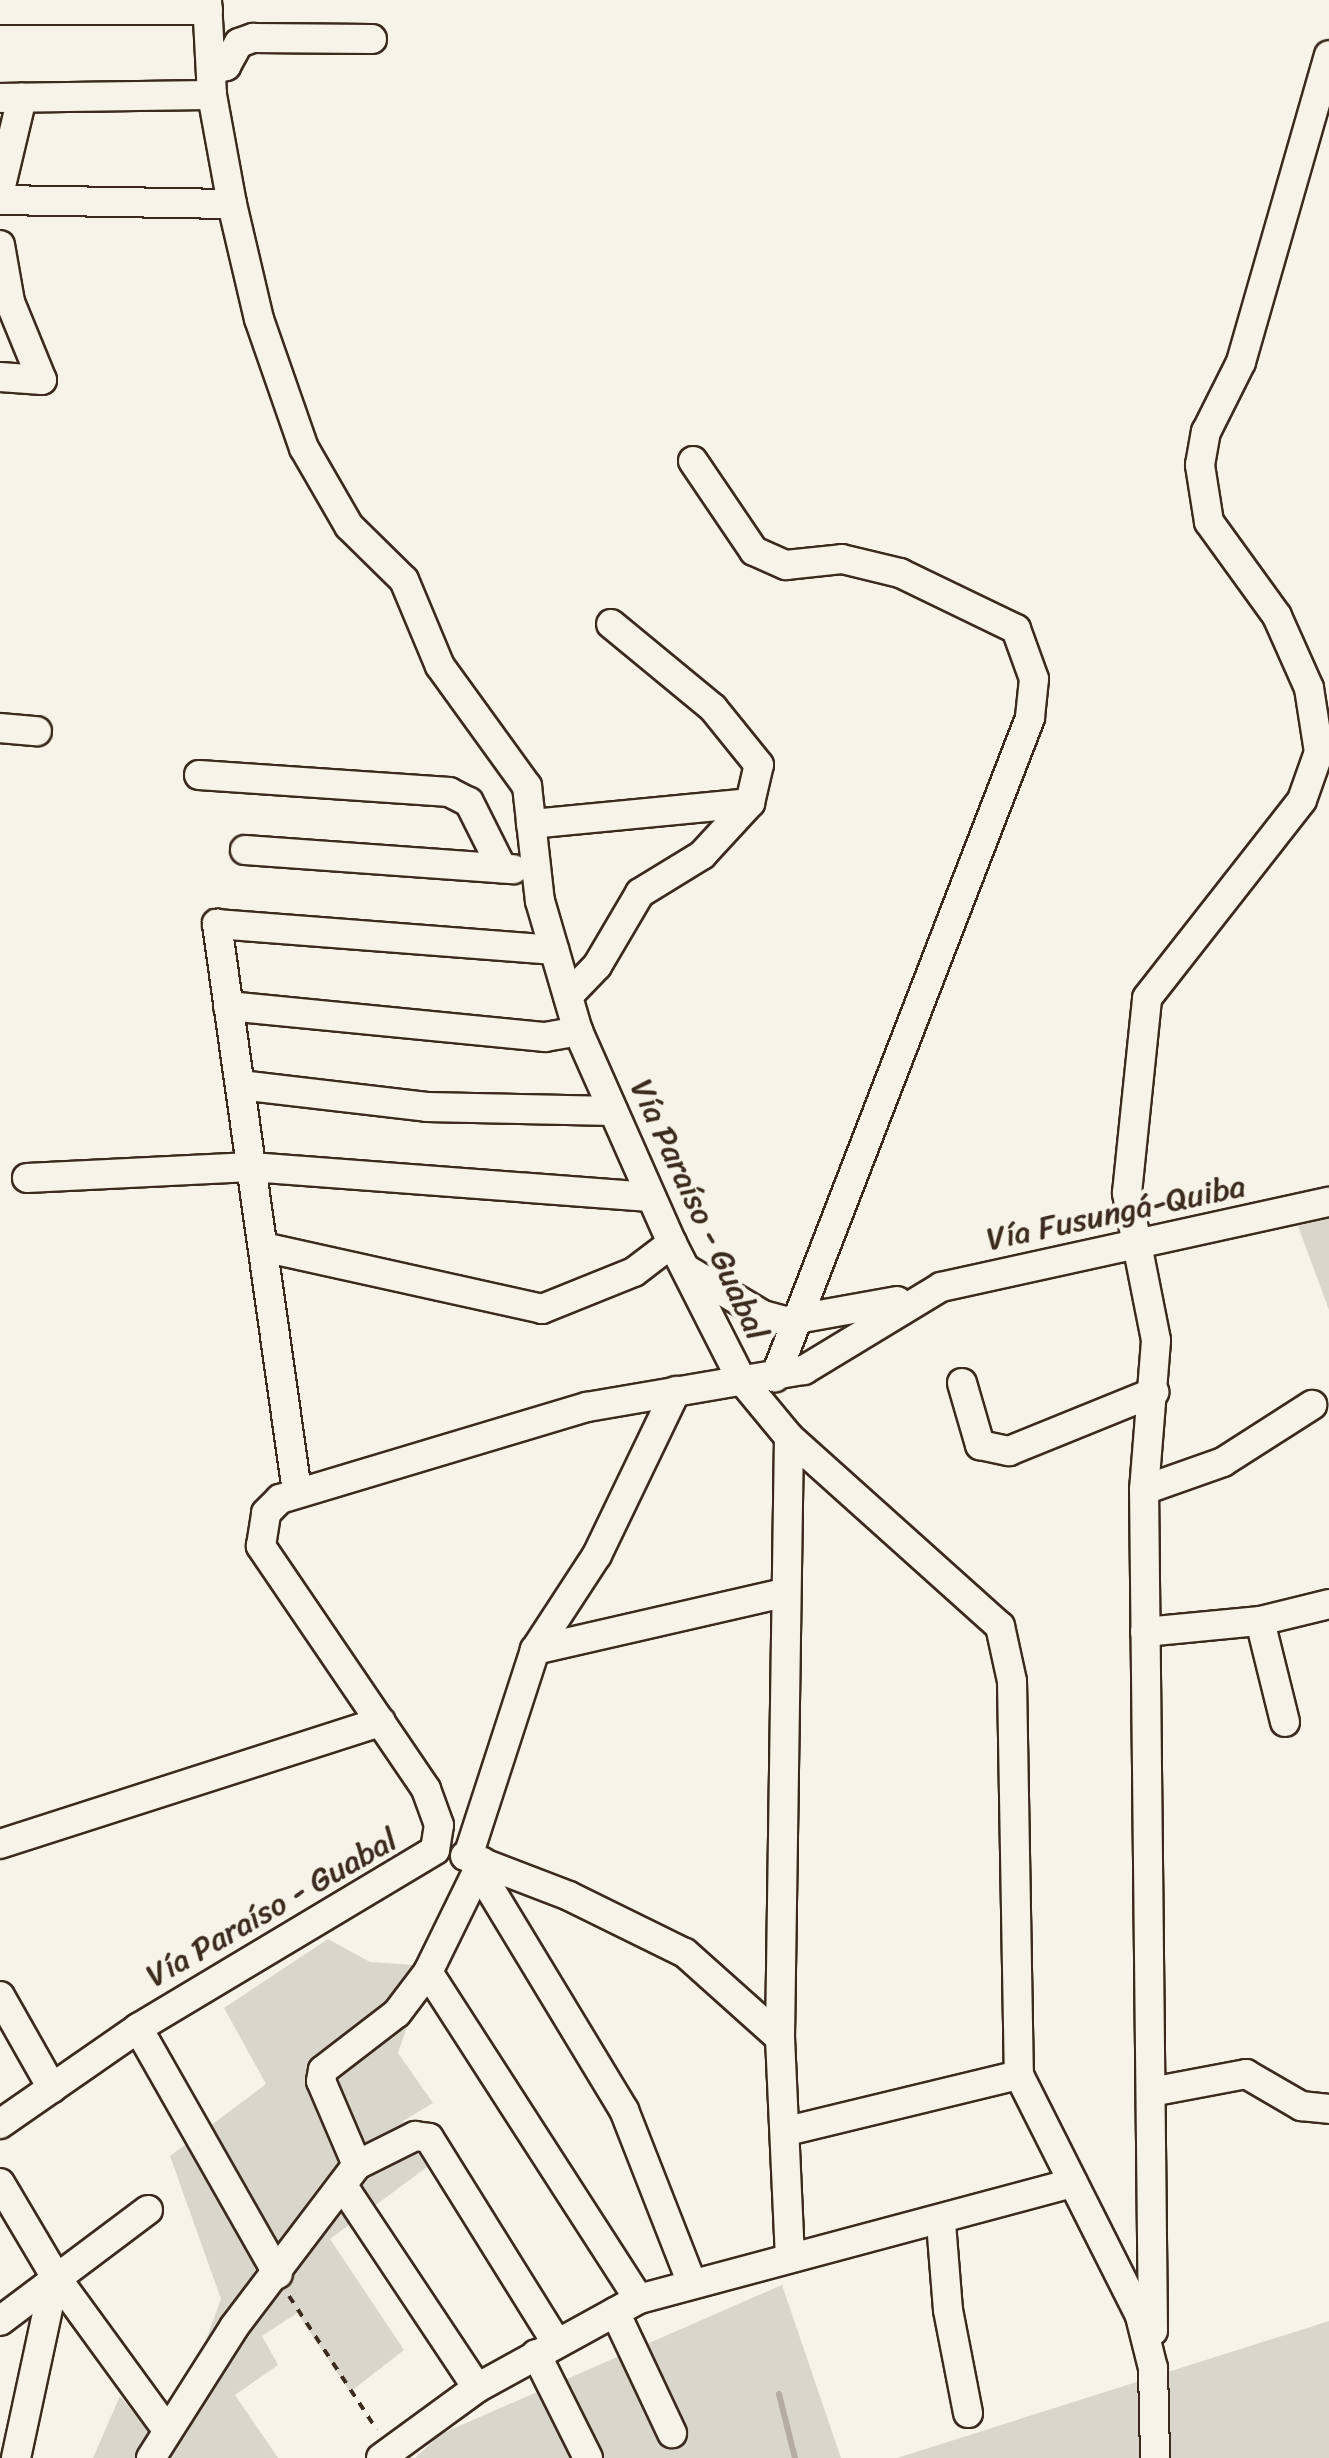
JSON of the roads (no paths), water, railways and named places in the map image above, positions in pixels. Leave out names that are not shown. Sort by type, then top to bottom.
[{"type":"street","points":[[0,10],[63,5],[208,5]]},
{"type":"street","name":"Vía Paraíso - Guabal","points":[[0,2124],[138,2028],[435,1850],[437,1812],[262,1546],[266,1512],[297,1492],[587,1407],[741,1379],[650,1198],[578,1031],[536,871],[527,786],[512,759],[440,666],[404,580],[349,526],[304,448],[259,320],[232,204],[212,82],[208,5]]},
{"type":"street","points":[[0,190],[11,98],[212,82],[239,43],[253,38],[372,39]]},
{"type":"street","points":[[1155,2458],[1144,1490],[1156,1340],[1127,1192],[1147,998],[1302,800],[1318,752],[1308,688],[1277,616],[1209,522],[1200,465],[1206,432],[1241,362],[1329,54]]},
{"type":"street","points":[[0,200],[232,204]]},
{"type":"street","points":[[0,246],[10,302],[42,380],[0,377]]},
{"type":"street","points":[[693,461],[763,556],[786,565],[869,561],[900,573],[1016,629],[1034,679],[1030,718],[801,1321],[775,1377]]},
{"type":"street","points":[[568,996],[597,966],[640,893],[702,855],[750,803],[758,765],[713,708],[611,624]]},
{"type":"street","points":[[0,728],[37,731]]},
{"type":"street","points":[[198,775],[448,792],[469,802],[502,868]]},
{"type":"street","points":[[531,824],[750,803]]},
{"type":"street","points":[[245,850],[536,871]]},
{"type":"street","points":[[297,1492],[217,924],[554,950]]},
{"type":"street","points":[[228,1006],[545,1037],[578,1031]]},
{"type":"street","points":[[240,1085],[427,1108],[612,1111]]},
{"type":"street","points":[[27,1178],[251,1167],[650,1198]]},
{"type":"street","name":"Vía Fusungá-Quiba","points":[[801,1321],[918,1297],[1136,1241],[1329,1202]]},
{"type":"street","points":[[262,1247],[542,1309],[678,1255],[763,1315],[801,1321]]},
{"type":"street","points":[[741,1379],[804,1370],[918,1297]]},
{"type":"street","points":[[741,1379],[789,1437],[1000,1626],[1012,1681],[1019,2075],[1140,2316],[1153,2368]]},
{"type":"street","points":[[962,1382],[980,1445],[1009,1451],[1154,1392]]},
{"type":"street","points":[[477,2388],[350,2175],[321,2081],[323,2070],[397,2014],[428,1972],[476,1862],[535,1650],[597,1555],[676,1391]]},
{"type":"street","points":[[1144,1490],[1222,1462],[1312,1406]]},
{"type":"street","points":[[789,1437],[780,2038],[790,2257]]},
{"type":"street","points":[[535,1650],[784,1593]]},
{"type":"street","points":[[1146,1632],[1260,1621],[1329,1604]]},
{"type":"street","points":[[1260,1621],[1286,1722]]},
{"type":"street","points":[[0,1844],[381,1722]]},
{"type":"street","points":[[435,1850],[476,1862],[685,1953],[780,2038]]},
{"type":"street","points":[[476,1862],[624,2110],[691,2281]]},
{"type":"street","points":[[428,1972],[627,2306],[672,2433]]},
{"type":"street","points":[[0,1996],[52,2088]]},
{"type":"street","points":[[138,2028],[278,2274]]},
{"type":"street","points":[[1151,2092],[1246,2074],[1301,2106],[1329,2109]]},
{"type":"street","points":[[787,2131],[1019,2075]]},
{"type":"street","points":[[151,2458],[166,2428],[350,2175],[414,2136],[428,2138],[546,2348],[588,2458]]},
{"type":"street","points":[[0,2182],[56,2276],[166,2428]]},
{"type":"street","points":[[386,2454],[477,2388],[627,2306],[691,2281],[941,2223],[1073,2182]]},
{"type":"street","points":[[0,2320],[148,2210]]},
{"type":"street","points":[[941,2223],[948,2310],[968,2414]]},
{"type":"street","points":[[16,2458],[56,2276]]},
{"type":"waterway","points":[[779,2394],[795,2458]]}]
